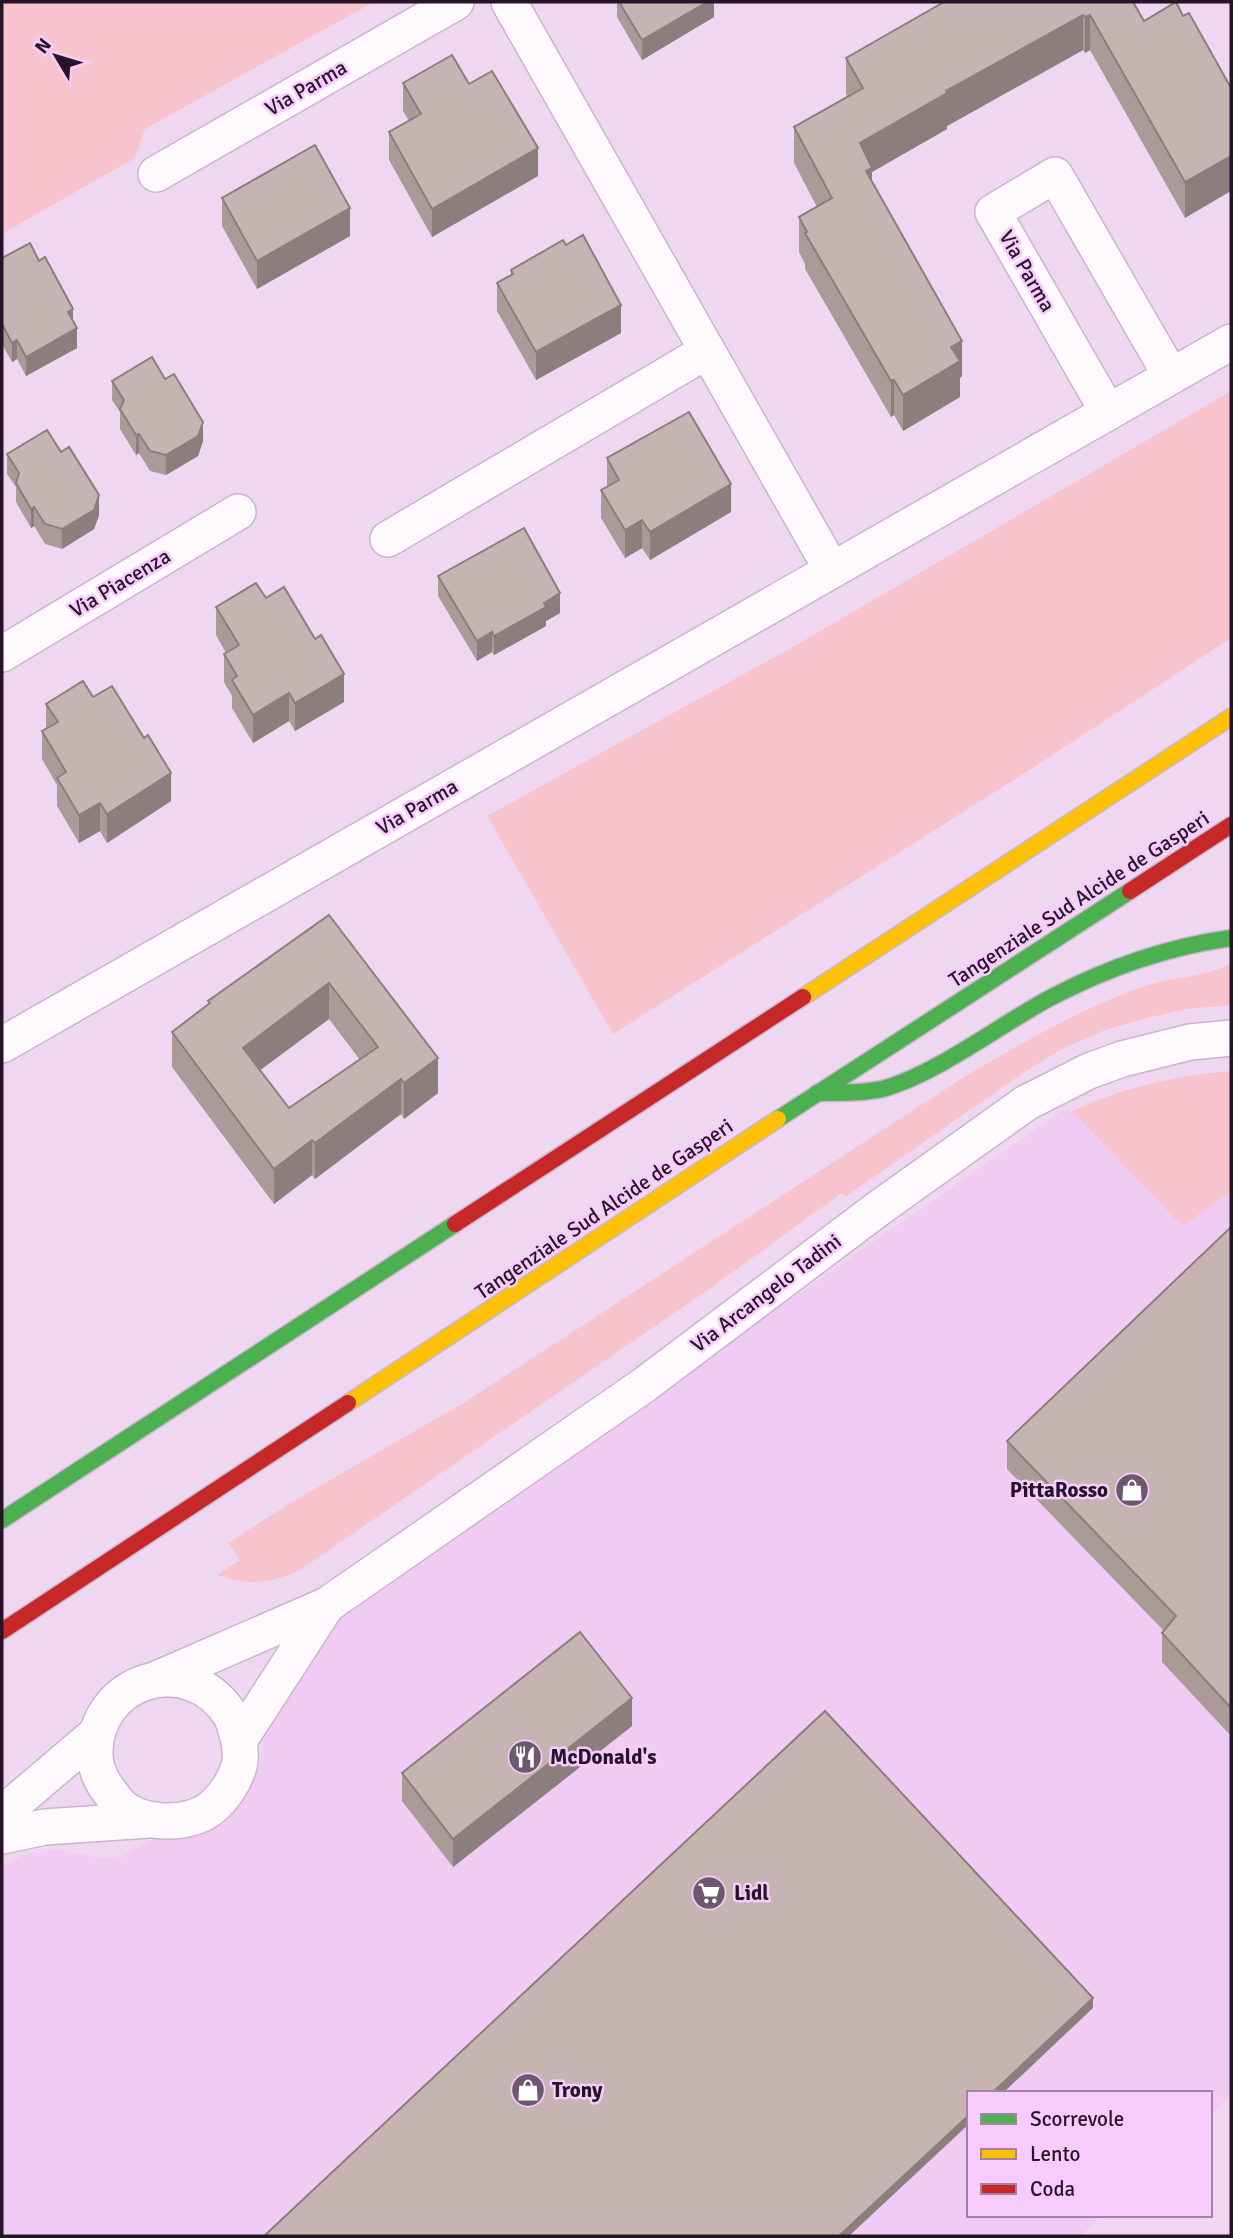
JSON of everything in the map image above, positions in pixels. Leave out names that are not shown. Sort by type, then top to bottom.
[{"type":"highway","points":[[2,1520],[1231,717]]},
{"type":"highway","name":"Tangenziale Sud Alcide de Gasperi","points":[[2,1631],[817,1093],[1231,825]]},
{"type":"highway","points":[[817,1093],[873,1091],[935,1065],[1080,981],[1124,963],[1168,950],[1231,938]]},
{"type":"street","name":"Via Parma","points":[[156,174],[456,2]]},
{"type":"street","points":[[509,2],[832,570]]},
{"type":"street","name":"Via Parma","points":[[1108,412],[993,212],[1055,175],[1171,376]]},
{"type":"street","name":"Via Parma","points":[[2,1045],[1231,342]]},
{"type":"street","points":[[388,539],[707,351]]},
{"type":"street","name":"Via Piacenza","points":[[2,654],[238,512]]},
{"type":"street","name":"Via Arcangelo Tadini","points":[[148,1820],[122,1807],[101,1781],[95,1759],[97,1733],[110,1705],[128,1689],[327,1605],[644,1385],[879,1208],[1026,1103],[1078,1076],[1122,1059],[1190,1042],[1231,1038]]},
{"type":"street","name":"Via Arcangelo Tadini","points":[[239,1741],[327,1605]]},
{"type":"street","name":"Via Arcangelo Tadini","points":[[2,1836],[45,1827],[177,1820],[204,1813],[224,1794],[236,1776],[241,1760],[232,1717],[212,1693],[183,1680],[159,1678]]},
{"type":"street","name":"Via Arcangelo Tadini","points":[[2,1814],[97,1733]]},
{"type":"shaded area","points":[[2,2],[374,2],[145,129],[135,158],[2,234]]},
{"type":"shaded area","points":[[1231,391],[1231,638],[1034,767],[613,1034],[487,816],[798,644]]},
{"type":"shaded area","points":[[1231,964],[1231,1005],[1187,1009],[1147,1018],[1105,1030],[1060,1050],[845,1197],[842,1193],[712,1287],[300,1570],[259,1582],[240,1581],[217,1575],[240,1560],[228,1543],[292,1502],[465,1402],[964,1077],[1051,1028],[1119,996],[1153,984],[1210,972]]},
{"type":"shaded area","points":[[1231,1071],[1231,1192],[1182,1226],[1072,1111],[1111,1095],[1150,1084]]},
{"type":"shaded area","points":[[1063,1110],[1072,1111],[1182,1225],[1231,1192],[1231,2096],[1212,2113],[1212,2091],[967,2091],[967,2217],[1101,2217],[1080,2236],[2,2236],[2,1865],[24,1855],[57,1850],[115,1860],[241,1789],[261,1766],[265,1716],[341,1612]]},
{"type":"building","points":[[619,2],[707,2],[642,40]]},
{"type":"building","points":[[944,2],[1133,2],[1144,21],[1176,2],[1183,16],[1189,13],[1231,88],[1231,156],[1185,182],[1090,15],[1083,15],[946,91],[947,93],[860,143],[872,168],[866,171],[962,341],[951,347],[960,361],[903,395],[894,380],[891,381],[805,233],[807,232],[799,217],[832,198],[794,127],[863,88],[846,58]]},
{"type":"building","points":[[452,55],[469,84],[492,71],[538,148],[432,209],[389,132],[421,114],[403,83]]},
{"type":"building","points":[[315,145],[350,208],[257,261],[222,198]]},
{"type":"building","points":[[583,235],[621,305],[536,352],[497,283],[513,274],[511,270],[563,240],[566,245]]},
{"type":"building","points":[[30,243],[39,261],[45,257],[73,309],[68,312],[77,328],[26,357],[17,340],[12,343],[2,324],[2,258]]},
{"type":"building","points":[[152,357],[165,379],[174,374],[203,422],[198,436],[166,455],[150,451],[139,434],[136,435],[120,409],[124,400],[112,381]]},
{"type":"building","points":[[689,412],[731,484],[650,532],[642,520],[625,530],[601,490],[619,480],[607,458]]},
{"type":"building","points":[[47,430],[61,452],[69,447],[99,495],[94,510],[62,529],[45,524],[34,507],[31,509],[16,483],[19,473],[7,454]]},
{"type":"building","points":[[524,528],[560,593],[544,603],[546,607],[494,636],[492,632],[477,641],[438,576]]},
{"type":"building","points":[[256,583],[266,598],[284,587],[315,639],[321,635],[344,674],[295,703],[289,693],[253,715],[232,680],[237,676],[224,654],[239,645],[216,607]]},
{"type":"building","points":[[83,681],[93,697],[112,686],[144,738],[148,735],[171,773],[107,814],[100,803],[79,815],[57,778],[66,772],[42,731],[58,722],[46,704]]},
{"type":"building","points":[[329,915],[438,1058],[404,1083],[401,1079],[315,1143],[312,1140],[274,1169],[172,1032],[210,1003],[208,1001]],"holes":[[[329,983],[378,1047],[289,1108],[243,1048]]]},
{"type":"building","points":[[1231,1227],[1231,1708],[1162,1633],[1176,1616],[1007,1441]]},
{"type":"building","name":"McDonald's","points":[[580,1632],[632,1698],[453,1839],[402,1773]]},
{"type":"building","points":[[825,1711],[1093,1998],[994,2091],[967,2091],[967,2117],[839,2236],[264,2236]]},
{"type":"traffic: fast","points":[[778,1119],[1130,891]]},
{"type":"traffic: fast","points":[[817,1093],[886,1088],[928,1071],[1030,1009],[1093,977],[1160,953],[1231,938]]},
{"type":"traffic: fast","points":[[2,1520],[455,1224]]},
{"type":"traffic: slow","points":[[803,997],[1231,717]]},
{"type":"traffic: slow","points":[[348,1403],[778,1119]]},
{"type":"traffic: jam","points":[[1130,891],[1231,825]]},
{"type":"traffic: jam","points":[[455,1224],[803,997]]},
{"type":"traffic: jam","points":[[2,1631],[348,1403]]},
{"type":"place","name":"PittaRosso","points":[[1132,1490]]},
{"type":"place","name":"McDonald's","points":[[525,1757]]},
{"type":"place","name":"Lidl","points":[[709,1893]]},
{"type":"place","name":"Trony","points":[[528,2090]]}]
